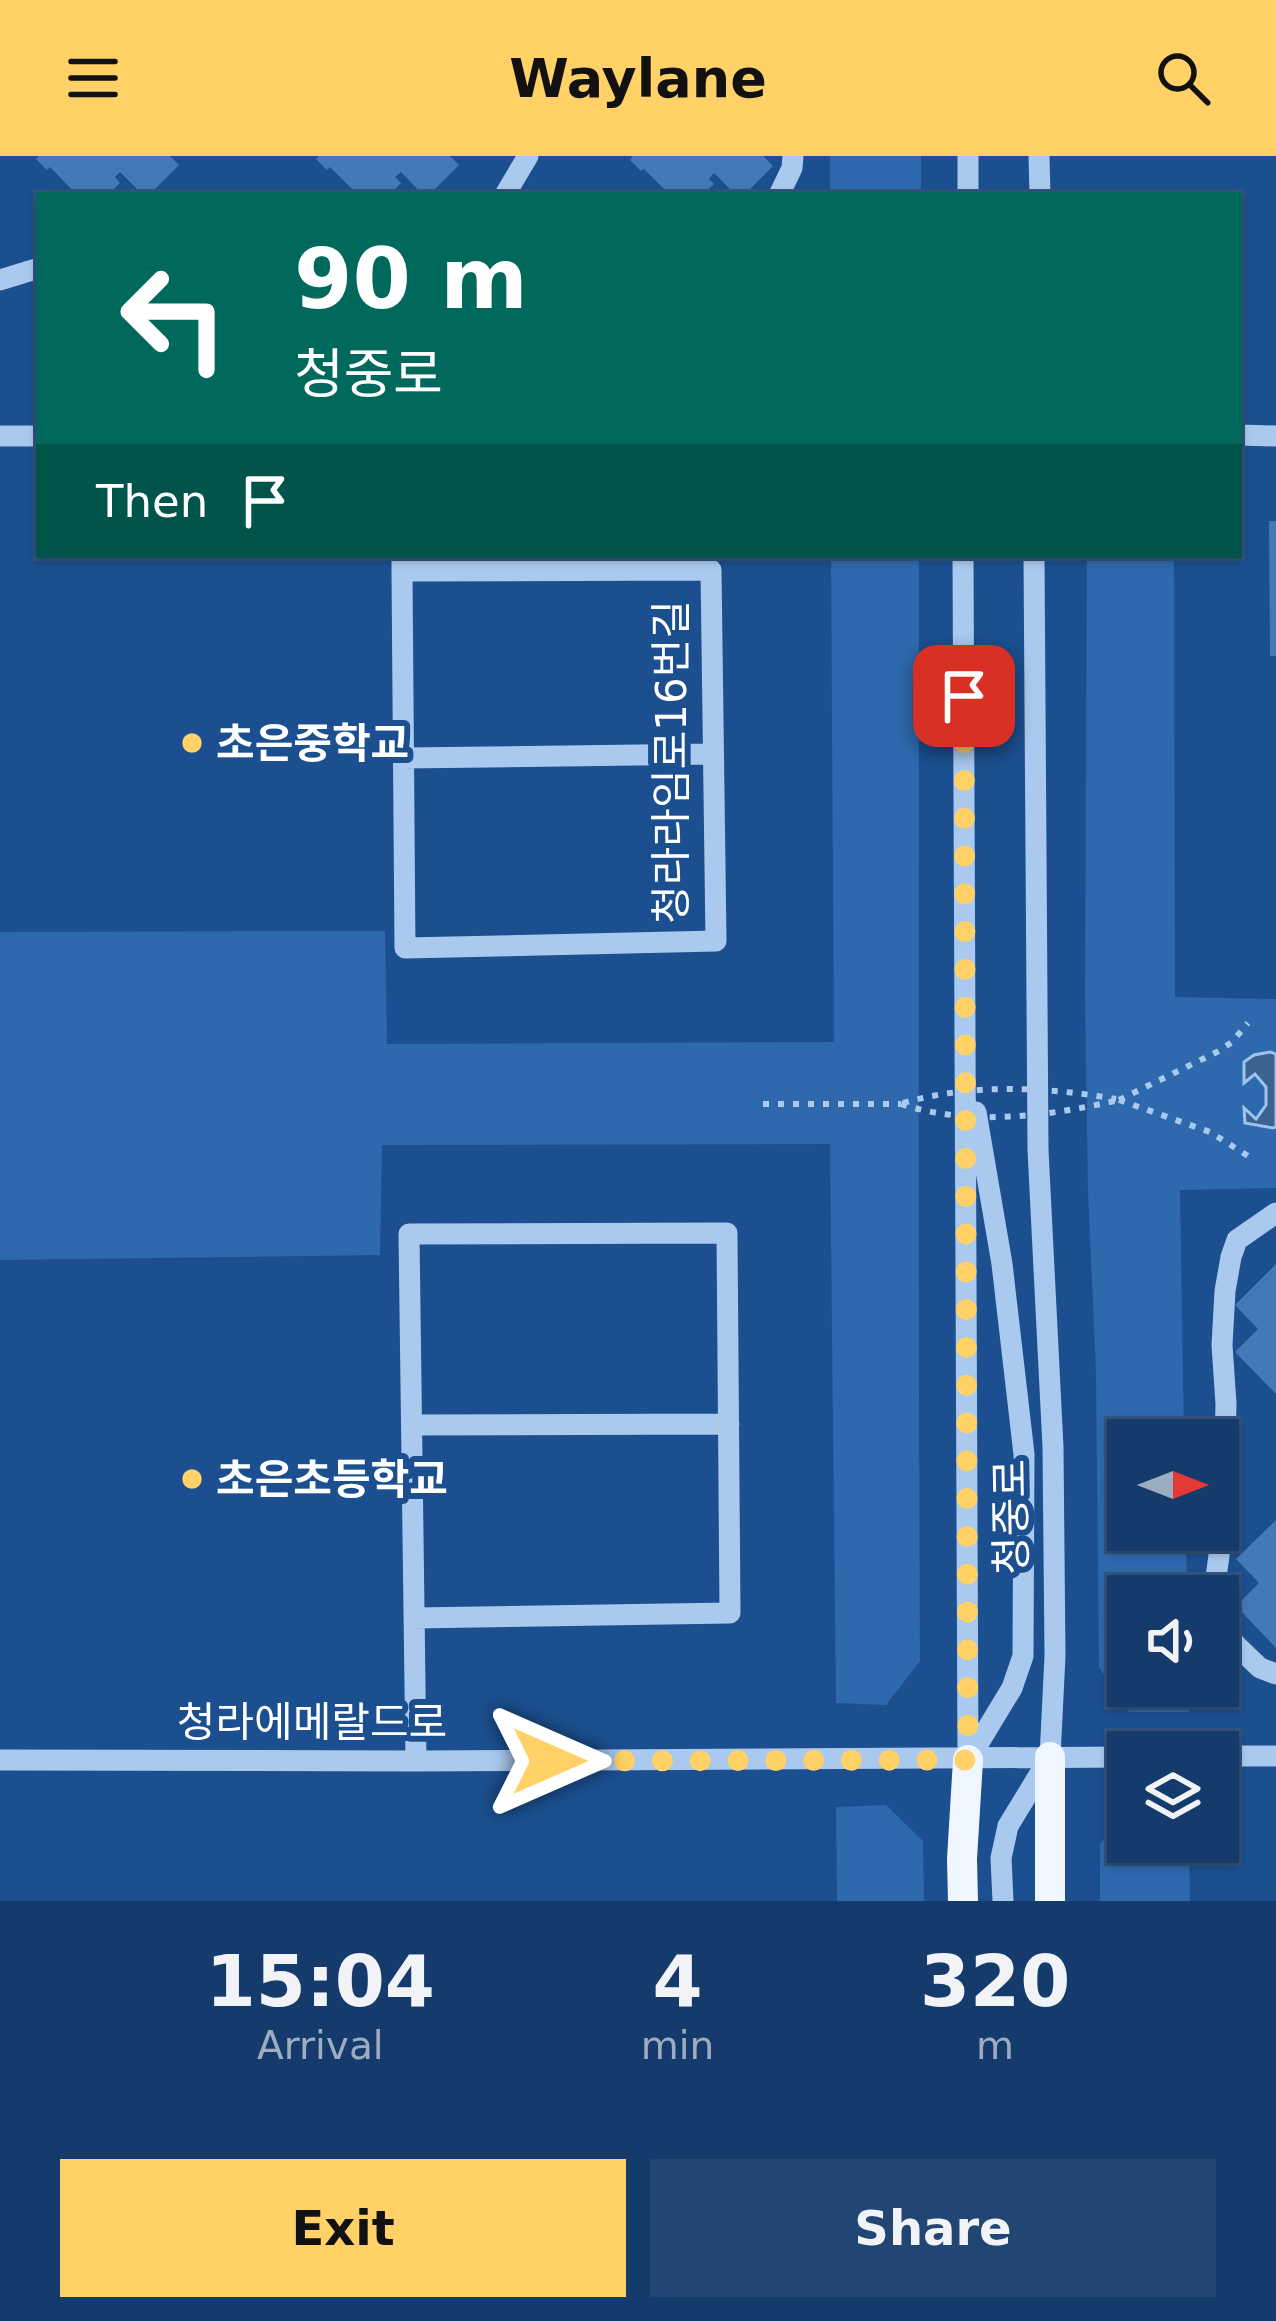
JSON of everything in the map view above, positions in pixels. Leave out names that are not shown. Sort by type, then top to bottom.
[{"type":"main road","name":"청중로","points":[[1049,1901],[1051,1757]]},
{"type":"main road","name":"청중로","points":[[963,1901],[968,1760]]},
{"type":"street","points":[[507,192],[528,156]]},
{"type":"street","points":[[780,192],[793,156]]},
{"type":"street","points":[[968,156],[968,192]]},
{"type":"street","points":[[1039,156],[1040,192]]},
{"type":"street","points":[[0,280],[36,269]]},
{"type":"street","points":[[1242,435],[1276,436]]},
{"type":"street","points":[[0,436],[36,436]]},
{"type":"street","name":"청중로","points":[[963,558],[968,1760]]},
{"type":"street","name":"청중로","points":[[1034,558],[1039,1150],[1055,1560],[1051,1757]]},
{"type":"street","name":"청라라임로16번길","points":[[402,563],[711,570],[713,754],[716,941],[405,948],[402,563]]},
{"type":"street","points":[[404,758],[713,754]]},
{"type":"street","points":[[966,1058],[1002,1264],[1024,1454],[1023,1656],[1012,1688],[968,1760]]},
{"type":"street","points":[[1276,1213],[1237,1240],[1228,1276],[1222,1345],[1226,1404],[1223,1527],[1216,1577],[1222,1623],[1234,1644],[1260,1668],[1276,1674]]},
{"type":"street","points":[[414,1618],[730,1613],[727,1233],[409,1234],[412,1425],[414,1618],[416,1761]]},
{"type":"street","points":[[412,1425],[729,1424]]},
{"type":"street","name":"청라에메랄드로","points":[[0,1760],[1107,1756]]},
{"type":"street","points":[[1239,1756],[1276,1756]]},
{"type":"street","points":[[1003,1901],[1001,1858],[1008,1826],[1051,1757]]},
{"type":"path","points":[[902,1104],[949,1115],[1009,1116],[1120,1100],[1220,1052],[1248,1023]]},
{"type":"path","points":[[764,1104],[902,1104],[1006,1089],[1073,1092],[1120,1100],[1210,1132],[1248,1156]]},
{"type":"shaded area","points":[[830,156],[921,156],[921,192],[830,192]]},
{"type":"shaded area","points":[[831,558],[919,558],[920,1661],[886,1705],[836,1703],[830,1144],[382,1145],[380,1255],[0,1260],[0,932],[385,931],[387,1044],[834,1042]]},
{"type":"shaded area","points":[[1087,558],[1174,558],[1175,997],[1276,999],[1276,1188],[1180,1190],[1184,1419],[1107,1419],[1107,1551],[1186,1551],[1187,1575],[1107,1575],[1107,1679],[1099,1667],[1096,1371],[1088,1193]]},
{"type":"shaded area","points":[[1276,1054],[1273,1128],[1245,1123],[1244,1108],[1256,1119],[1266,1105],[1266,1087],[1255,1074],[1244,1083],[1244,1062]]},
{"type":"shaded area","points":[[1126,1707],[1189,1707],[1189,1712],[1129,1712]]},
{"type":"shaded area","points":[[886,1805],[923,1841],[924,1901],[837,1901],[836,1807]]},
{"type":"shaded area","points":[[1107,1836],[1107,1863],[1189,1863],[1190,1901],[1100,1901],[1100,1843]]},
{"type":"building","points":[[170,156],[179,165],[152,192],[140,192],[120,172],[115,177],[120,183],[111,192],[74,192],[36,159]]},
{"type":"building","points":[[450,156],[459,165],[432,192],[420,192],[401,172],[395,177],[401,183],[392,192],[355,192],[316,159]]},
{"type":"building","points":[[633,156],[763,156],[773,166],[747,192],[733,192],[714,173],[709,179],[714,184],[706,192],[667,192],[630,160]]},
{"type":"building","points":[[1269,521],[1276,521],[1276,656],[1270,656]]},
{"type":"building","points":[[1276,1264],[1276,1394],[1235,1352],[1258,1329],[1235,1305]]},
{"type":"building","points":[[1276,1520],[1276,1648],[1239,1609],[1239,1603],[1259,1583],[1236,1559]]},
{"type":"place","name":"초은중학교","points":[[192,743]]},
{"type":"place","name":"초은초등학교","points":[[192,1479]]},
{"type":"route","points":[[549,1761],[968,1760],[964,696]]}]
